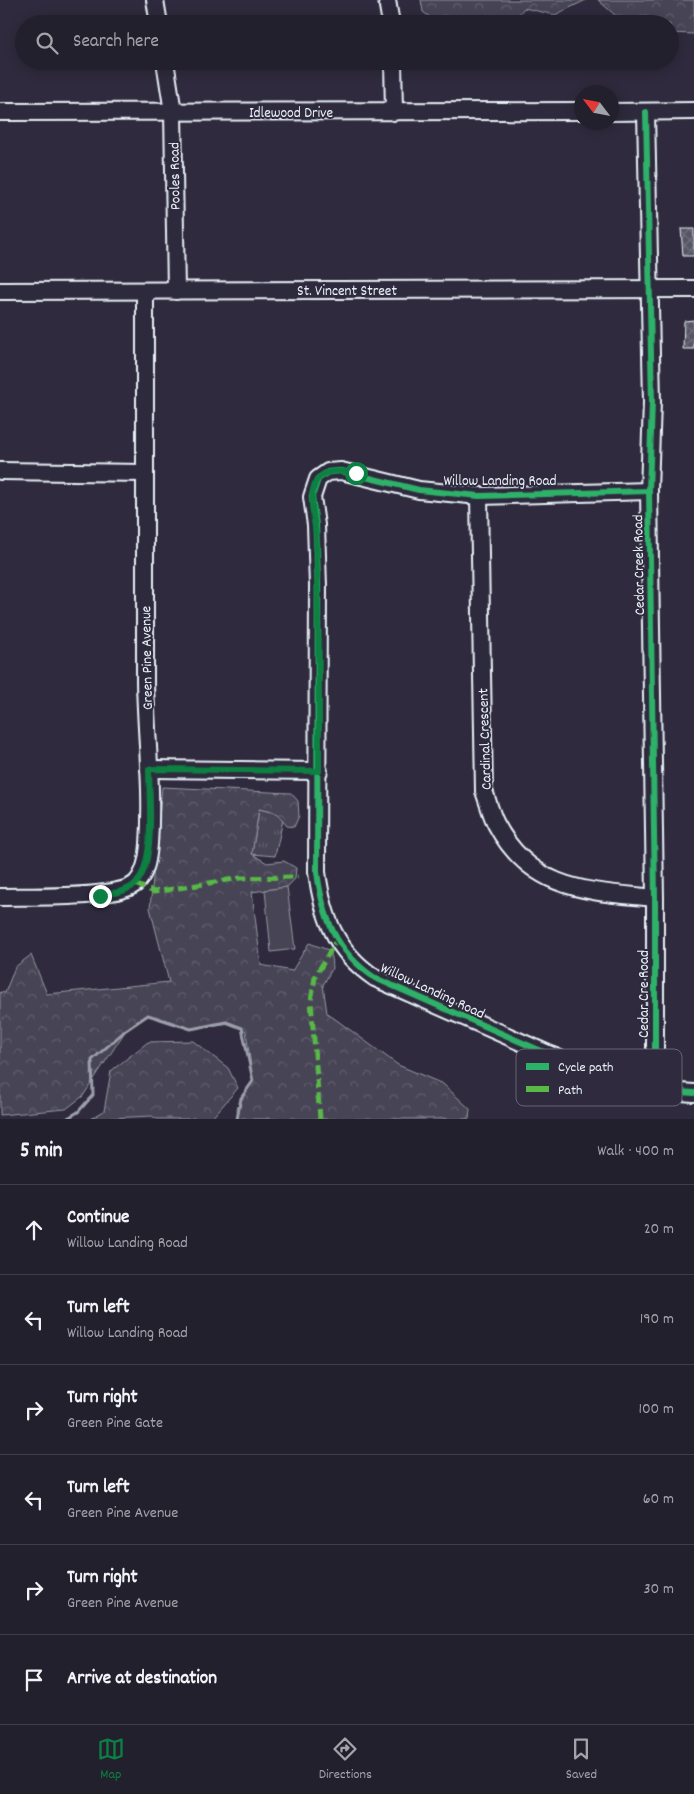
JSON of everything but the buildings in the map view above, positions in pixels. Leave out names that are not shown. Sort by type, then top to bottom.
[{"type":"street","points":[[155,0],[158,15]]},
{"type":"street","points":[[387,0],[390,15]]},
{"type":"street","name":"Pooles Road","points":[[167,70],[174,112],[176,291]]},
{"type":"street","points":[[393,70],[394,112]]},
{"type":"street","name":"Idlewood Drive","points":[[0,112],[574,111]]},
{"type":"street","points":[[619,112],[694,111]]},
{"type":"street","name":"Cedar Creek Road","points":[[646,112],[652,402],[649,491],[655,898]]},
{"type":"street","name":"St. Vincent Street","points":[[0,291],[694,290]]},
{"type":"street","name":"Green Pine Avenue","points":[[0,897],[100,896],[119,892],[135,884],[144,871],[149,844],[149,769],[145,685],[145,292]]},
{"type":"street","name":"Willow Landing Road","points":[[534,1049],[387,984],[366,972],[337,939],[324,913],[317,872],[319,771],[318,586],[316,525],[312,497],[318,479],[328,472],[341,470],[419,490],[479,496],[649,491]]},
{"type":"street","points":[[0,471],[145,473]]},
{"type":"street","name":"Cardinal Crescent","points":[[479,496],[484,791],[496,824],[516,853],[544,876],[576,889],[655,898]]},
{"type":"street","points":[[149,769],[319,771]]},
{"type":"street","name":"Cedar Cre Road","points":[[655,898],[655,1049]]},
{"type":"green space","points":[[421,0],[586,0],[555,15],[524,8],[518,15],[427,15],[423,12]]},
{"type":"green space","points":[[598,0],[694,0],[694,34],[679,33],[679,15],[615,15]]},
{"type":"green space","points":[[162,787],[291,793],[298,801],[299,816],[294,827],[287,826],[276,813],[259,809],[252,854],[267,863],[284,861],[296,868],[295,879],[287,887],[252,892],[261,965],[292,971],[309,943],[331,951],[332,969],[323,985],[327,1013],[398,1065],[443,1084],[470,1109],[469,1119],[238,1119],[237,1108],[253,1081],[246,1031],[230,1023],[191,1029],[148,1015],[126,1030],[83,1096],[66,1109],[0,1115],[0,992],[5,993],[15,967],[31,955],[47,994],[169,982],[150,908]]},
{"type":"green space","points":[[259,809],[276,813],[283,820],[275,856],[252,854]]},
{"type":"green space","points":[[287,887],[295,949],[271,952],[265,890]]},
{"type":"green space","points":[[193,1041],[228,1068],[238,1088],[211,1119],[157,1119],[152,1116],[90,1119],[104,1111],[111,1071],[148,1042]]},
{"type":"waterway","points":[[66,1119],[78,1112],[93,1095],[92,1060],[126,1030],[148,1015],[191,1029],[226,1022],[242,1028],[253,1081],[241,1098],[237,1119]]},
{"type":"marked path","points":[[135,884],[154,892],[240,878],[298,877]]},
{"type":"marked path","points":[[320,1119],[311,1001],[315,977],[337,939]]},
{"type":"cycle path","points":[[646,112],[652,402],[649,491],[655,898],[655,1049]]},
{"type":"cycle path","points":[[537,1049],[375,978],[361,968],[350,956],[333,932],[327,918],[317,872],[318,586],[316,525],[312,497],[318,479],[328,472],[341,471],[419,490],[479,496],[649,491]]},
{"type":"cycle path","points":[[682,1092],[694,1093]]},
{"type":"route","points":[[100,896],[119,892],[135,884],[144,871],[149,844],[149,769],[319,771],[318,586],[316,525],[312,497],[318,479],[328,472],[341,470],[356,473]]}]
